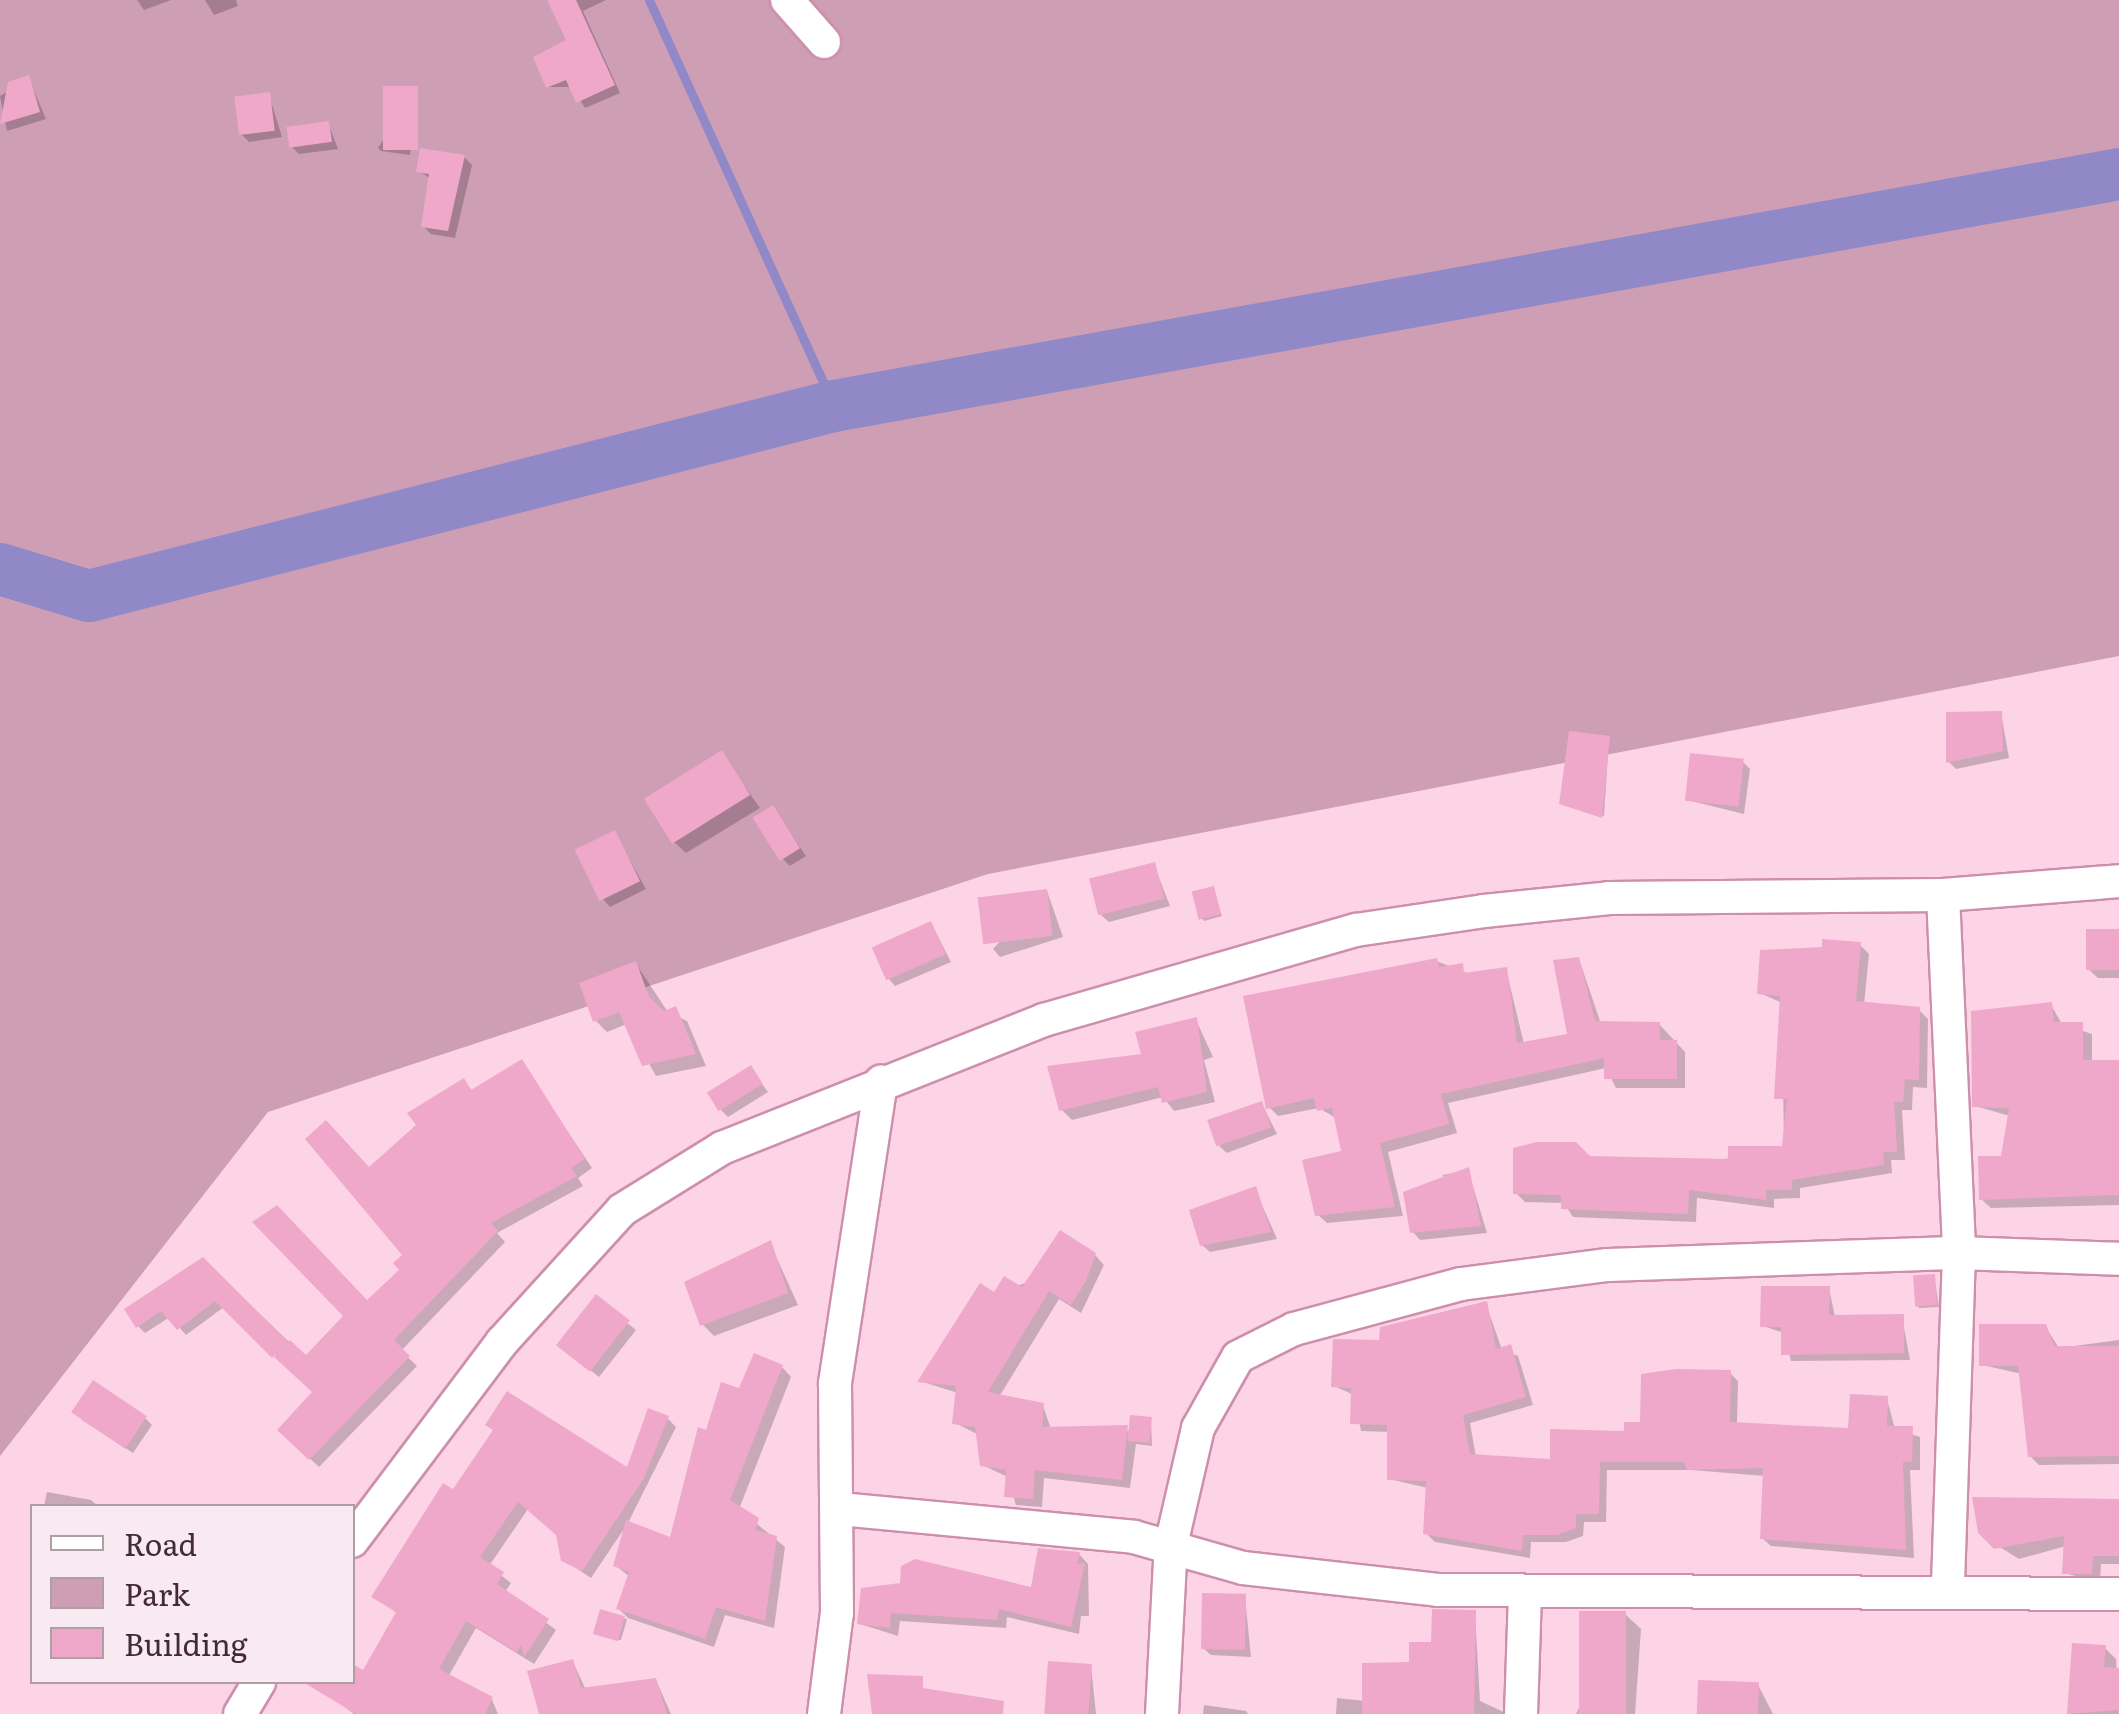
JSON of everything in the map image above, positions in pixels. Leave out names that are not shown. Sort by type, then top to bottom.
[{"type":"street","points":[[787,0],[824,42]]},
{"type":"street","points":[[355,1537],[502,1342],[622,1210],[722,1148],[880,1081],[1044,1020],[1356,930],[1609,898],[1943,896],[2119,882]]},
{"type":"street","points":[[1943,896],[1959,1253],[1948,1587]]},
{"type":"street","points":[[824,1714],[840,1509],[835,1383],[880,1081]]},
{"type":"street","points":[[1162,1714],[1171,1546],[1198,1428],[1238,1358],[1294,1329],[1519,1274],[1959,1253],[2119,1258]]},
{"type":"street","points":[[840,1509],[1171,1546],[1292,1576],[1525,1593],[1948,1587],[2119,1594]]},
{"type":"street","points":[[1521,1714],[1525,1593]]},
{"type":"street","points":[[240,1714],[258,1684]]},
{"type":"green space","points":[[0,0],[2119,0],[2119,656],[988,874],[268,1112],[0,1456]]},
{"type":"building","points":[[547,0],[576,0],[615,85],[576,103],[566,80],[546,88],[533,57],[566,40]]},
{"type":"building","points":[[29,75],[40,112],[0,124],[8,82]]},
{"type":"building","points":[[383,86],[418,86],[418,150],[383,150]]},
{"type":"building","points":[[270,92],[275,131],[239,135],[234,96]]},
{"type":"building","points":[[329,121],[332,142],[289,148],[286,127]]},
{"type":"building","points":[[420,148],[465,155],[448,231],[421,227],[429,174],[416,172]]},
{"type":"building","points":[[2002,711],[2003,751],[1946,763],[1946,712]]},
{"type":"building","points":[[1569,731],[1610,736],[1602,818],[1559,804]]},
{"type":"building","points":[[722,750],[750,795],[672,844],[644,799]]},
{"type":"building","points":[[1690,753],[1744,759],[1739,806],[1685,801]]},
{"type":"building","points":[[773,805],[800,848],[780,861],[753,818]]},
{"type":"building","points":[[615,830],[640,881],[600,901],[575,850]]},
{"type":"building","points":[[1155,862],[1164,899],[1098,915],[1089,878]]},
{"type":"building","points":[[1214,886],[1221,914],[1199,920],[1192,892]]},
{"type":"building","points":[[1047,889],[1053,936],[983,944],[978,898]]},
{"type":"building","points":[[931,921],[946,954],[886,980],[872,947]]},
{"type":"building","points":[[2086,929],[2119,929],[2119,970],[2086,970]]},
{"type":"building","points":[[1822,939],[1861,942],[1856,1001],[1920,1007],[1919,1080],[1905,1079],[1903,1102],[1894,1102],[1897,1152],[1883,1152],[1884,1165],[1792,1180],[1792,1190],[1766,1190],[1766,1200],[1689,1190],[1688,1214],[1561,1209],[1561,1195],[1513,1194],[1513,1148],[1537,1142],[1576,1142],[1590,1156],[1728,1159],[1728,1146],[1782,1146],[1787,1099],[1774,1099],[1780,996],[1757,994],[1760,950],[1822,947]]},
{"type":"building","points":[[1579,957],[1595,1021],[1660,1022],[1660,1040],[1677,1040],[1677,1079],[1604,1079],[1604,1058],[1441,1094],[1449,1124],[1380,1143],[1395,1207],[1315,1216],[1302,1160],[1341,1151],[1332,1108],[1317,1111],[1314,1098],[1266,1109],[1243,996],[1437,958],[1439,967],[1463,963],[1464,973],[1507,967],[1517,1043],[1567,1034],[1553,960]]},
{"type":"building","points":[[636,961],[649,997],[664,1011],[676,1006],[696,1054],[642,1066],[619,1012],[593,1022],[579,983]]},
{"type":"building","points":[[2052,1002],[2054,1022],[2083,1022],[2083,1060],[2119,1060],[2119,1195],[1979,1200],[1978,1156],[2001,1156],[2009,1108],[1972,1107],[1971,1011]]},
{"type":"building","points":[[1197,1017],[1207,1092],[1162,1103],[1158,1087],[1059,1111],[1047,1066],[1141,1054],[1135,1032]]},
{"type":"building","points":[[522,1059],[585,1159],[571,1168],[577,1176],[491,1223],[498,1231],[394,1340],[410,1356],[309,1460],[277,1430],[312,1392],[274,1357],[290,1340],[306,1355],[343,1316],[252,1222],[277,1205],[367,1300],[399,1270],[393,1263],[402,1255],[305,1139],[326,1120],[369,1167],[416,1125],[407,1113],[464,1078],[471,1090]]},
{"type":"building","points":[[751,1065],[763,1084],[719,1111],[707,1093]]},
{"type":"building","points":[[1262,1101],[1271,1127],[1216,1146],[1207,1120]]},
{"type":"building","points":[[1469,1167],[1481,1226],[1410,1233],[1403,1192]]},
{"type":"building","points":[[1256,1186],[1271,1232],[1200,1246],[1189,1210]]},
{"type":"building","points":[[1060,1230],[1096,1253],[1086,1281],[1071,1305],[1049,1291],[988,1392],[1044,1403],[1042,1427],[1128,1425],[1122,1480],[1035,1470],[1033,1499],[1004,1497],[1006,1470],[980,1466],[975,1427],[952,1424],[956,1386],[917,1382],[980,1283],[994,1292],[1004,1276],[1022,1287]]},
{"type":"building","points":[[771,1240],[788,1293],[700,1326],[684,1282]]},
{"type":"building","points":[[203,1257],[288,1342],[272,1358],[215,1301],[177,1330],[161,1311],[136,1328],[124,1309]]},
{"type":"building","points":[[1935,1274],[1937,1305],[1915,1306],[1913,1276]]},
{"type":"building","points":[[1761,1286],[1830,1286],[1829,1315],[1904,1314],[1904,1353],[1781,1355],[1781,1327],[1760,1327]]},
{"type":"building","points":[[596,1294],[630,1320],[590,1372],[556,1345]]},
{"type":"building","points":[[1487,1301],[1496,1349],[1511,1344],[1526,1397],[1463,1415],[1470,1454],[1550,1459],[1550,1429],[1624,1431],[1624,1422],[1640,1422],[1641,1374],[1676,1369],[1731,1370],[1730,1422],[1848,1428],[1850,1394],[1888,1396],[1887,1426],[1913,1426],[1912,1462],[1903,1462],[1906,1550],[1760,1539],[1763,1468],[1687,1470],[1684,1462],[1600,1462],[1599,1514],[1576,1514],[1576,1528],[1557,1535],[1523,1535],[1522,1551],[1423,1534],[1426,1481],[1387,1480],[1387,1425],[1350,1424],[1351,1388],[1331,1387],[1333,1339],[1379,1340],[1380,1327]]},
{"type":"building","points":[[1979,1324],[2046,1324],[2054,1346],[2119,1346],[2119,1456],[2028,1457],[2018,1366],[1979,1366]]},
{"type":"building","points":[[754,1353],[783,1365],[730,1500],[759,1518],[755,1530],[777,1536],[765,1621],[716,1607],[705,1639],[616,1609],[629,1572],[613,1566],[626,1520],[670,1537],[698,1427],[706,1430],[721,1382],[739,1388]]},
{"type":"building","points":[[93,1380],[147,1416],[125,1449],[71,1412]]},
{"type":"building","points":[[507,1391],[627,1467],[648,1408],[669,1416],[644,1478],[582,1571],[561,1561],[556,1535],[518,1502],[480,1557],[504,1572],[497,1584],[549,1619],[524,1657],[521,1645],[517,1652],[466,1621],[439,1669],[493,1697],[485,1714],[356,1714],[306,1684],[355,1684],[355,1666],[363,1670],[396,1612],[371,1597],[443,1483],[453,1489],[493,1430],[485,1425]]},
{"type":"building","points":[[1130,1415],[1152,1417],[1150,1443],[1128,1441]]},
{"type":"building","points":[[1972,1497],[2119,1499],[2119,1556],[2093,1556],[2092,1574],[2062,1574],[2064,1536],[1994,1549],[1978,1533]]},
{"type":"building","points":[[1038,1548],[1080,1552],[1077,1564],[1085,1563],[1071,1627],[999,1609],[997,1620],[891,1613],[890,1628],[857,1624],[861,1588],[900,1583],[901,1566],[915,1559],[1031,1587]]},
{"type":"building","points":[[1202,1593],[1246,1594],[1245,1650],[1201,1649]]},
{"type":"building","points":[[600,1609],[625,1616],[618,1641],[593,1634]]},
{"type":"building","points":[[1432,1609],[1476,1610],[1474,1714],[1362,1714],[1362,1663],[1409,1662],[1409,1642],[1431,1642]]},
{"type":"building","points":[[1579,1611],[1626,1611],[1626,1714],[1579,1714]]},
{"type":"building","points":[[2072,1643],[2106,1645],[2104,1667],[2119,1668],[2119,1710],[2067,1714]]},
{"type":"building","points":[[573,1659],[581,1688],[656,1678],[667,1714],[539,1714],[527,1671]]},
{"type":"building","points":[[1048,1661],[1092,1664],[1088,1714],[1044,1714]]},
{"type":"building","points":[[867,1674],[923,1676],[923,1688],[1004,1701],[1003,1714],[872,1714]]},
{"type":"building","points":[[1698,1680],[1759,1682],[1758,1714],[1697,1714]]},
{"type":"waterway","points":[[649,0],[834,406]]},
{"type":"waterway","points":[[0,569],[89,596],[834,406],[2119,174]]}]
